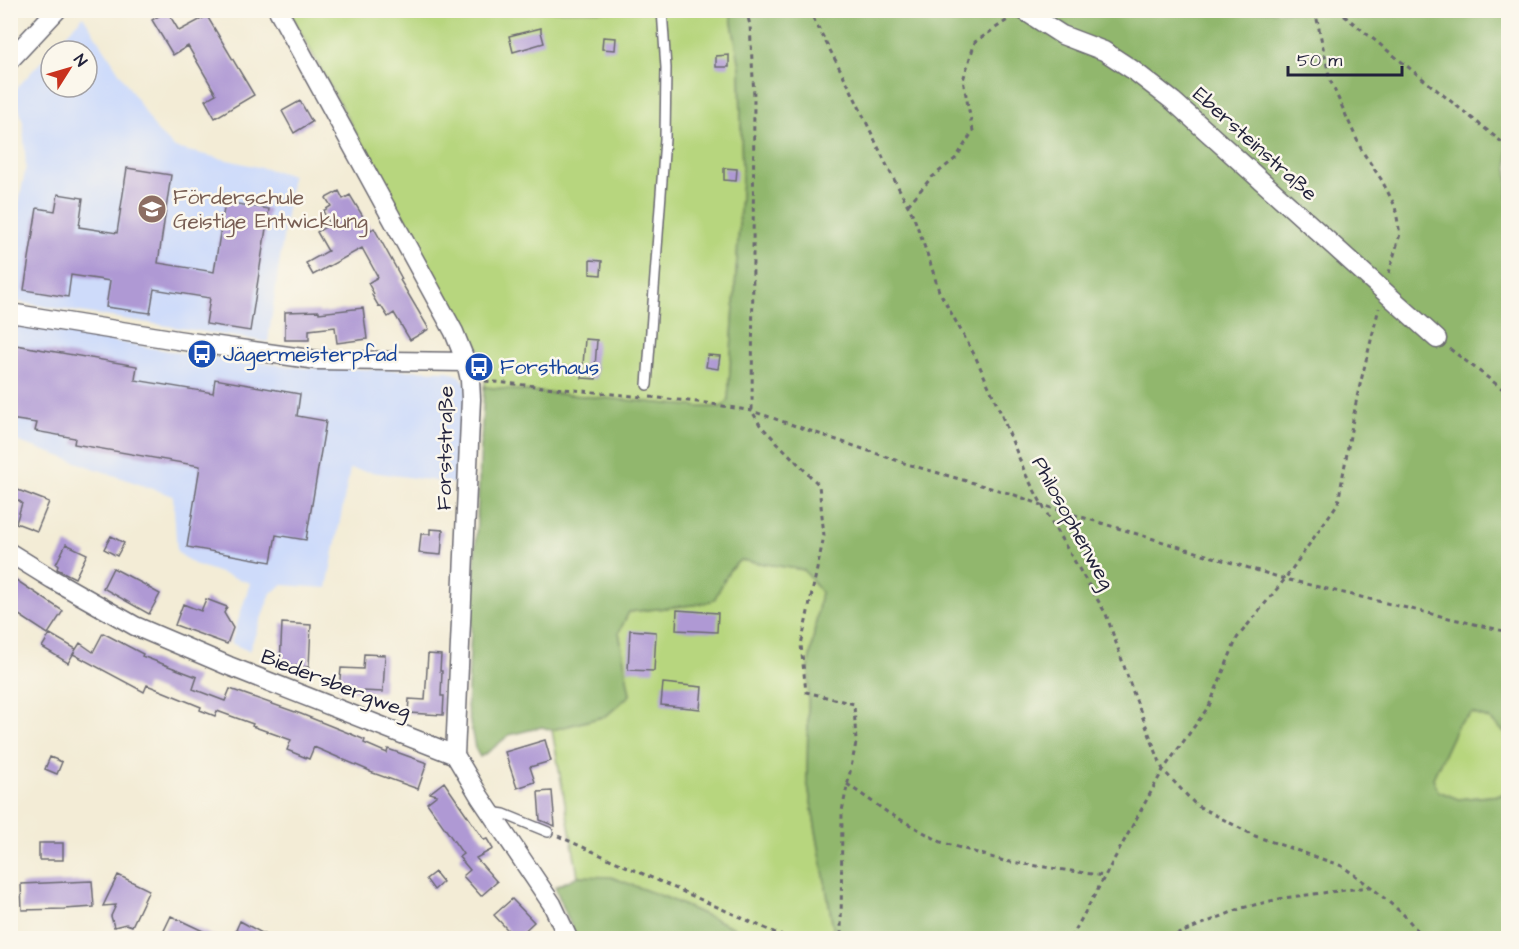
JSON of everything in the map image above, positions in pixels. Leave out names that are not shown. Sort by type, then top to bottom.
[{"type":"street","points":[[10,60],[57,10]]},
{"type":"street","name":"Forststraße","points":[[278,10],[454,332],[468,371],[471,399],[455,755]]},
{"type":"street","name":"Ebersteinstraße","points":[[1023,11],[1062,35],[1104,51],[1173,101],[1437,339]]},
{"type":"street","points":[[10,313],[317,360],[468,371]]},
{"type":"street","name":"Biedersbergweg","points":[[10,553],[135,626],[229,666],[455,755]]},
{"type":"street","points":[[455,755],[552,904],[568,939]]},
{"type":"lane","points":[[647,386],[665,139],[666,69],[662,10]]},
{"type":"lane","points":[[490,812],[504,814],[548,832]]},
{"type":"path","points":[[746,10],[750,25],[754,96],[752,411],[760,425],[819,485],[824,536],[801,645],[806,692],[854,704],[856,743],[842,811],[841,939]]},
{"type":"path","name":"Philosophenweg","points":[[809,10],[908,205],[939,291],[975,356],[1026,475],[1106,614],[1163,770],[1196,805],[1255,836],[1342,866],[1403,914],[1424,939]]},
{"type":"path","points":[[1071,939],[1163,770],[1209,706],[1237,638],[1285,579],[1338,503],[1357,397],[1383,291],[1400,234],[1395,206],[1381,179],[1362,151],[1330,80],[1316,10]]},
{"type":"path","points":[[1337,10],[1509,147]]},
{"type":"path","points":[[908,205],[931,178],[956,158],[972,131],[963,80],[975,42],[1023,11]]},
{"type":"path","points":[[1437,339],[1509,393]]},
{"type":"path","points":[[468,371],[752,411],[907,464],[1012,494],[1285,579],[1509,632]]},
{"type":"path","points":[[847,784],[887,812],[941,842],[1004,861],[1105,876]]},
{"type":"path","points":[[548,832],[787,939]]},
{"type":"path","points":[[1168,939],[1242,908],[1283,898],[1371,887]]},
{"type":"shaded area","name":"Förderschule Geistige Entwicklung","points":[[83,16],[98,39],[62,39]]},
{"type":"shaded area","name":"Förderschule Geistige Entwicklung","points":[[99,41],[157,131],[175,148],[292,175],[268,342],[11,301],[11,242],[26,167],[23,122],[14,91],[39,64],[39,99],[99,99]]},
{"type":"shaded area","points":[[11,323],[187,354],[307,368],[448,371],[460,376],[467,385],[458,484],[350,469],[327,588],[282,585],[271,593],[249,651],[231,643],[250,583],[194,564],[177,552],[173,496],[11,439]]},
{"type":"green space","points":[[289,11],[730,11],[740,67],[742,179],[728,401],[721,407],[701,407],[484,387],[488,369],[477,345],[458,321]]},
{"type":"green space","points":[[730,11],[1508,11],[1508,735],[1489,719],[1472,713],[1458,724],[1433,778],[1438,791],[1458,799],[1501,795],[1508,788],[1508,938],[835,938],[807,780],[809,663],[821,592],[804,570],[740,560],[729,571],[714,600],[701,604],[629,612],[619,632],[630,695],[606,716],[552,730],[542,727],[509,735],[480,757],[475,748],[467,707],[484,387],[701,407],[721,407],[728,401],[742,179],[740,67]]},
{"type":"green space","points":[[740,560],[805,570],[821,592],[809,663],[807,780],[835,938],[757,938],[667,898],[611,878],[578,876],[552,730],[606,716],[630,695],[619,632],[629,612],[701,604],[714,600],[729,571]]},
{"type":"green space","points":[[1472,713],[1489,719],[1508,735],[1508,788],[1501,795],[1458,799],[1438,791],[1433,778],[1458,724]]},
{"type":"green space","points":[[578,876],[611,877],[667,898],[757,938],[576,938],[555,887]]},
{"type":"building","points":[[167,11],[179,31],[207,16],[254,95],[215,118],[205,100],[216,94],[188,46],[173,55],[152,20]]},
{"type":"building","points":[[541,28],[544,43],[513,52],[509,36]]},
{"type":"building","points":[[603,37],[616,38],[615,50],[602,49]]},
{"type":"building","points":[[729,55],[729,67],[716,67],[716,56]]},
{"type":"building","points":[[300,101],[312,122],[294,133],[282,111]]},
{"type":"building","points":[[127,168],[171,175],[158,263],[214,272],[225,202],[269,209],[250,331],[206,324],[210,298],[154,289],[150,313],[106,307],[110,281],[71,275],[68,297],[24,290],[37,208],[55,211],[58,194],[83,198],[79,227],[117,233]]},
{"type":"building","points":[[724,168],[737,169],[736,181],[724,180]]},
{"type":"building","points":[[339,191],[343,199],[350,195],[371,230],[374,228],[402,279],[400,280],[429,329],[410,340],[394,313],[388,317],[372,295],[374,294],[368,283],[378,277],[362,248],[313,275],[306,263],[328,251],[317,232],[330,224],[323,211],[331,206],[326,198]]},
{"type":"building","points":[[590,260],[602,261],[601,275],[590,274]]},
{"type":"building","points":[[363,308],[367,339],[337,343],[335,327],[309,330],[309,340],[285,340],[285,312],[319,311],[319,313]]},
{"type":"building","points":[[585,339],[597,340],[596,379],[582,378]]},
{"type":"building","points":[[10,344],[137,366],[135,380],[213,393],[215,379],[300,394],[297,416],[326,421],[306,540],[276,535],[271,562],[187,547],[200,466],[74,444],[75,438],[35,431],[37,423],[10,419]]},
{"type":"building","points":[[708,355],[720,356],[718,369],[706,367]]},
{"type":"building","points":[[10,487],[49,502],[37,531],[16,523],[22,503],[10,494]]},
{"type":"building","points":[[430,529],[443,530],[441,555],[419,553],[421,534],[430,534]]},
{"type":"building","points":[[111,536],[124,543],[117,556],[104,549]]},
{"type":"building","points":[[66,544],[87,554],[75,578],[57,569],[56,564]]},
{"type":"building","points":[[113,568],[160,594],[149,614],[103,588]]},
{"type":"building","points":[[10,576],[63,611],[48,634],[10,609]]},
{"type":"building","points":[[206,599],[227,607],[224,613],[233,628],[227,644],[175,625],[183,604],[201,611]]},
{"type":"building","points":[[677,610],[718,613],[717,632],[676,630]]},
{"type":"building","points":[[282,623],[311,625],[309,667],[280,665]]},
{"type":"building","points":[[630,630],[656,632],[654,671],[628,670]]},
{"type":"building","points":[[103,633],[143,654],[142,656],[197,677],[193,689],[225,701],[230,689],[351,734],[365,740],[364,743],[387,753],[388,749],[427,763],[418,789],[370,772],[314,747],[309,759],[287,750],[291,740],[217,711],[215,716],[200,710],[201,707],[147,685],[144,692],[73,654],[80,643],[93,652]]},
{"type":"building","points":[[50,634],[76,649],[68,663],[42,647]]},
{"type":"building","points":[[364,654],[385,655],[383,692],[339,690],[341,668],[363,669]]},
{"type":"building","points":[[428,654],[441,655],[443,715],[408,713],[409,699],[425,700]]},
{"type":"building","points":[[663,683],[702,687],[700,709],[661,705]]},
{"type":"building","points":[[545,740],[551,761],[530,767],[535,782],[517,788],[505,752]]},
{"type":"building","points":[[50,757],[62,762],[57,774],[45,769]]},
{"type":"building","points":[[444,782],[484,840],[487,839],[493,849],[476,858],[497,882],[481,896],[463,876],[470,870],[459,857],[463,854],[427,803],[437,795],[430,793]]},
{"type":"building","points":[[552,791],[555,826],[540,820],[538,792]]},
{"type":"building","points":[[39,843],[63,843],[63,860],[39,860]]},
{"type":"building","points":[[435,872],[443,882],[434,890],[426,879]]},
{"type":"building","points":[[118,875],[149,890],[132,926],[126,924],[114,927],[111,916],[116,905],[103,906]]},
{"type":"building","points":[[92,881],[94,907],[22,910],[21,884]]},
{"type":"building","points":[[512,899],[534,922],[516,939],[494,915]]},
{"type":"building","points":[[171,916],[220,939],[160,939]]},
{"type":"building","points":[[240,921],[273,939],[232,939]]},
{"type":"place","name":"Förderschule Geistige Entwicklung","points":[[152,209]]},
{"type":"place","name":"Jägermeisterpfad","points":[[202,354]]},
{"type":"place","name":"Forsthaus","points":[[479,367]]}]
